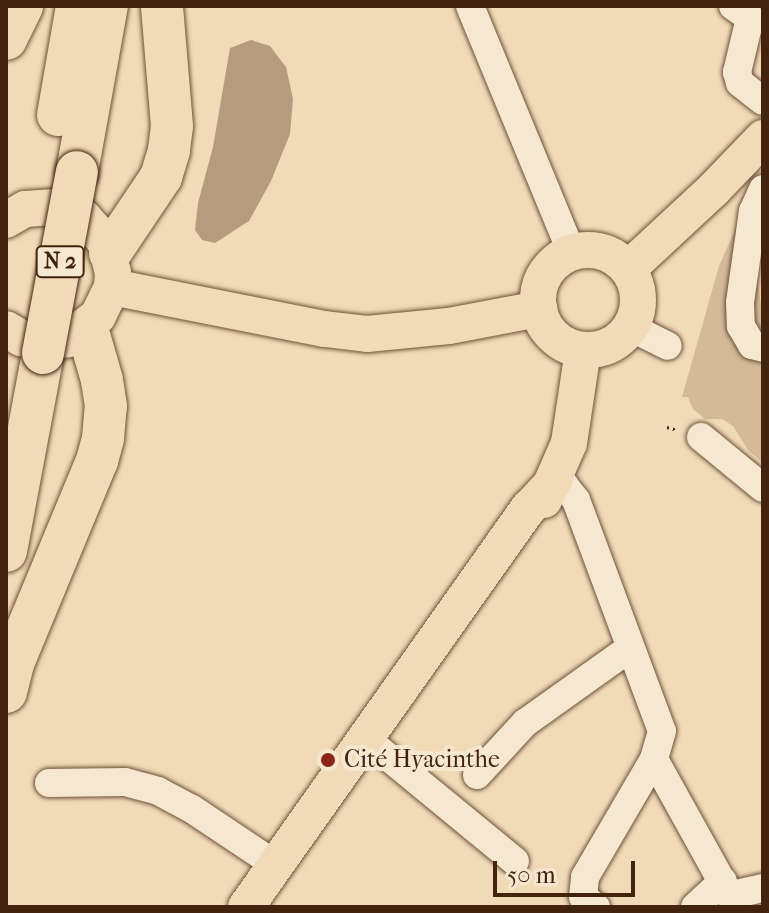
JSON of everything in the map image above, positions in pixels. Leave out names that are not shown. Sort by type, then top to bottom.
[{"type":"highway","points":[[6,39],[22,6]]},
{"type":"highway","name":"N 2","points":[[63,170],[77,6]]},
{"type":"highway","name":"N 2","points":[[6,399],[107,6]]},
{"type":"highway","points":[[111,270],[151,196],[169,150],[172,126],[162,6]]},
{"type":"highway","points":[[6,692],[14,661],[97,461],[103,438],[106,406],[87,328]]},
{"type":"highway","name":"N 2","points":[[6,551],[22,343]]},
{"type":"main road","points":[[628,269],[714,189],[763,138]]},
{"type":"main road","points":[[6,220],[25,209],[56,207],[84,218],[105,241],[111,270],[98,316],[87,328],[67,339],[43,342],[21,338],[22,343]]},
{"type":"main road","points":[[602,252],[628,269],[638,292],[636,316],[615,343],[583,350],[559,341],[550,332],[539,309],[542,281],[559,260],[572,253],[602,252]]},
{"type":"main road","points":[[111,270],[367,334],[449,326],[539,309]]},
{"type":"main road","points":[[246,907],[529,508],[554,481],[569,443],[583,350]]},
{"type":"street","points":[[470,6],[572,253]]},
{"type":"street","points":[[745,10],[737,72],[740,83],[763,101]]},
{"type":"street","points":[[763,189],[753,211],[740,302],[741,326],[752,345],[763,348]]},
{"type":"street","points":[[630,327],[668,346]]},
{"type":"street","points":[[701,437],[763,488]]},
{"type":"street","points":[[554,481],[565,486],[576,500],[662,731],[654,759],[585,877],[583,897],[596,907]]},
{"type":"street","points":[[477,775],[525,723],[630,648]]},
{"type":"street","points":[[365,738],[515,861]]},
{"type":"street","points":[[654,759],[730,894]]},
{"type":"street","points":[[49,783],[125,782],[158,791],[192,809],[276,865]]},
{"type":"street","points":[[695,907],[730,894],[763,888]]},
{"type":"shaded area","points":[[251,40],[270,46],[286,67],[293,99],[290,134],[271,181],[249,221],[215,243],[202,240],[195,230],[198,203],[213,147],[230,48]]},
{"type":"shaded area","points":[[747,203],[763,319],[763,463],[748,450],[733,426],[722,419],[705,419],[693,409],[688,397],[682,397],[719,266]]},
{"type":"place","name":"Cité Hyacinthe","points":[[328,760]]}]
